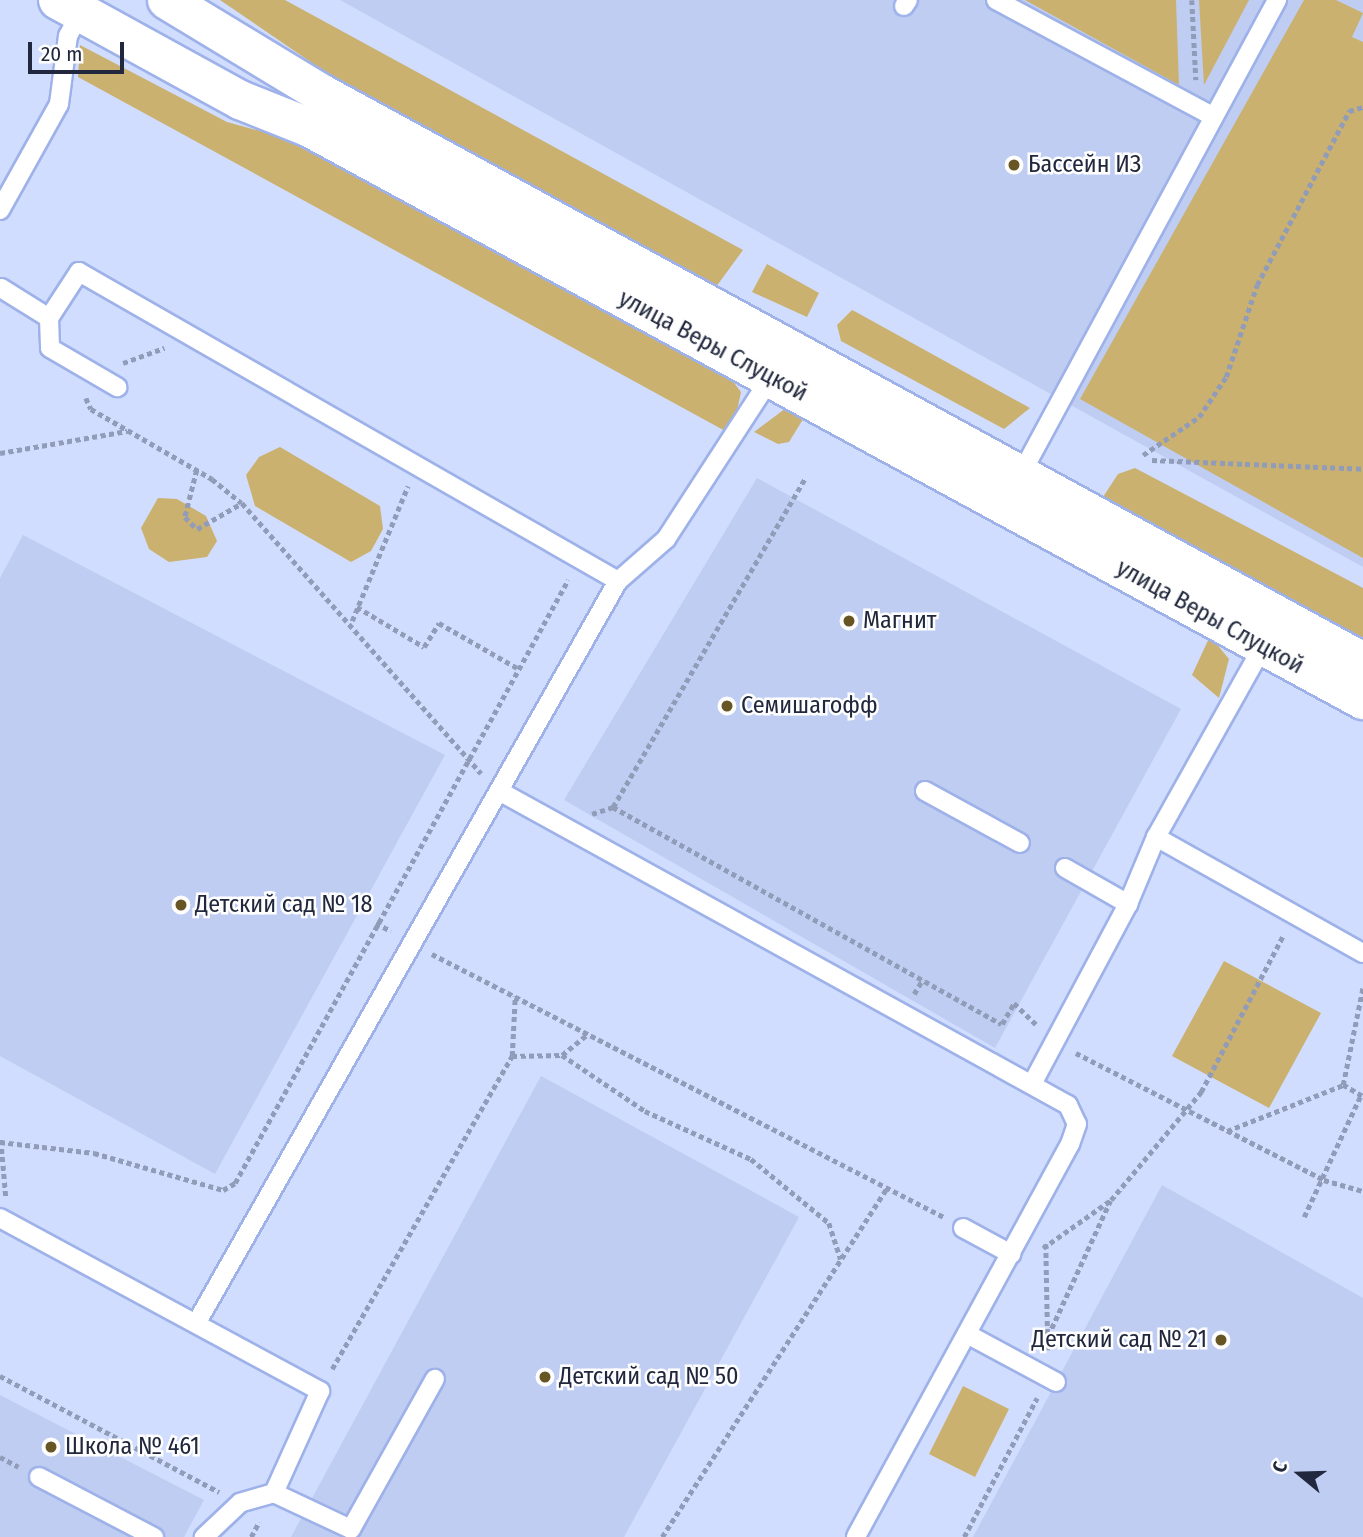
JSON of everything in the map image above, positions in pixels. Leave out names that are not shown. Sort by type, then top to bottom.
[{"type":"street","name":"улица Веры Слуцкой","points":[[167,0],[779,363],[1271,631],[1363,662]]},
{"type":"street","name":"улица Веры Слуцкой","points":[[70,6],[779,363],[1020,476],[1271,631],[1363,700]]},
{"type":"lane","points":[[996,0],[1206,113]]},
{"type":"lane","points":[[1020,476],[1206,113],[1277,0]]},
{"type":"lane","points":[[0,211],[59,104],[70,6]]},
{"type":"lane","points":[[117,387],[50,348],[49,318],[79,272],[582,554],[618,580]]},
{"type":"lane","points":[[0,288],[49,318]]},
{"type":"lane","points":[[197,1322],[410,942],[618,580],[666,539],[779,363]]},
{"type":"lane","points":[[1032,1084],[1128,904],[1156,837],[1271,631]]},
{"type":"lane","points":[[499,791],[1068,1105],[1077,1124],[1009,1258],[856,1537]]},
{"type":"lane","points":[[925,791],[1020,843]]},
{"type":"lane","points":[[1156,837],[1363,953]]},
{"type":"lane","points":[[1065,868],[1128,904]]},
{"type":"lane","points":[[4,1220],[197,1322],[320,1391],[274,1493]]},
{"type":"lane","points":[[963,1228],[1009,1258]]},
{"type":"lane","points":[[967,1334],[1056,1382]]},
{"type":"lane","points":[[204,1537],[240,1503],[274,1493],[351,1529],[436,1379]]},
{"type":"lane","points":[[39,1477],[154,1537]]},
{"type":"path","points":[[1192,0],[1206,113]]},
{"type":"path","points":[[1143,456],[1199,417],[1226,377],[1257,285],[1349,111],[1363,107]]},
{"type":"path","points":[[194,338],[93,373],[86,402],[197,470],[242,503],[352,621],[469,761],[499,791]]},
{"type":"path","points":[[0,453],[128,430]]},
{"type":"path","points":[[1152,460],[1363,469]]},
{"type":"path","points":[[352,621],[418,462]]},
{"type":"path","points":[[197,470],[185,517],[197,529],[242,503]]},
{"type":"path","points":[[558,825],[613,807],[805,479]]},
{"type":"path","points":[[4,1220],[1,1141],[94,1153],[223,1190],[235,1183],[582,554]]},
{"type":"path","points":[[357,607],[424,647],[439,623],[519,669]]},
{"type":"path","points":[[613,807],[1002,1024],[1014,1003],[1055,1042],[1324,1180],[1363,1191]]},
{"type":"path","points":[[1048,1338],[1111,1200],[1184,1109],[1201,1092],[1256,978],[1296,916]]},
{"type":"path","points":[[410,942],[888,1186],[963,1228]]},
{"type":"path","points":[[1343,1085],[1363,987]]},
{"type":"path","points":[[320,1391],[512,1056],[515,996]]},
{"type":"path","points":[[562,1055],[589,1034]]},
{"type":"path","points":[[512,1056],[562,1055],[645,1111],[751,1159],[790,1187],[829,1223],[841,1259]]},
{"type":"path","points":[[1227,1131],[1343,1085]]},
{"type":"path","points":[[1304,1217],[1362,1096],[1343,1085]]},
{"type":"path","points":[[662,1537],[888,1186]]},
{"type":"path","points":[[1009,1258],[1046,1246],[1111,1200]]},
{"type":"path","points":[[0,1376],[240,1503]]},
{"type":"shaded area","points":[[220,0],[285,0],[743,250],[716,287],[337,80]]},
{"type":"shaded area","points":[[340,0],[1363,0],[1363,567]]},
{"type":"shaded area","points":[[1025,0],[1176,0],[1179,85]]},
{"type":"shaded area","points":[[1199,0],[1249,0],[1204,85]]},
{"type":"shaded area","points":[[1304,0],[1336,0],[1363,13],[1352,37],[1363,42],[1363,558],[1080,399]]},
{"type":"shaded area","points":[[80,45],[227,122],[293,140],[732,380],[741,392],[736,416],[727,432],[78,77]]},
{"type":"shaded area","points":[[767,264],[819,293],[807,317],[752,292]]},
{"type":"shaded area","points":[[852,310],[1030,408],[1004,429],[841,341],[837,325]]},
{"type":"shaded area","points":[[786,408],[805,416],[789,442],[778,444],[754,432]]},
{"type":"shaded area","points":[[280,447],[380,506],[383,529],[371,551],[351,562],[255,506],[246,475],[259,457]]},
{"type":"shaded area","points":[[1135,468],[1363,588],[1363,639],[1103,497],[1118,474]]},
{"type":"shaded area","points":[[757,478],[1181,709],[995,1048],[564,800]]},
{"type":"shaded area","points":[[158,498],[177,499],[206,516],[217,541],[207,557],[169,562],[149,549],[141,528]]},
{"type":"shaded area","name":"Детский сад № 18","points":[[23,535],[445,755],[215,1174],[0,1056],[0,578]]},
{"type":"shaded area","points":[[1210,636],[1229,659],[1219,698],[1192,675]]},
{"type":"shaded area","points":[[1224,961],[1321,1013],[1269,1108],[1172,1056]]},
{"type":"shaded area","name":"Детский сад № 50","points":[[541,1076],[799,1217],[624,1537],[291,1537]]},
{"type":"shaded area","name":"Детский сад № 21","points":[[1162,1185],[1363,1298],[1363,1537],[973,1537]]},
{"type":"shaded area","points":[[963,1386],[1009,1409],[975,1477],[929,1454]]},
{"type":"shaded area","name":"Школа № 461","points":[[0,1395],[204,1500],[184,1537],[0,1537]]},
{"type":"place","name":"Бассейн ИЗ","points":[[1014,165]]},
{"type":"place","name":"Магнит","points":[[849,621]]},
{"type":"place","name":"Семишагофф","points":[[727,706]]},
{"type":"place","name":"Детский сад № 18","points":[[181,905]]},
{"type":"place","name":"Детский сад № 21","points":[[1221,1340]]},
{"type":"place","name":"Детский сад № 50","points":[[545,1377]]},
{"type":"place","name":"Школа № 461","points":[[51,1447]]}]
